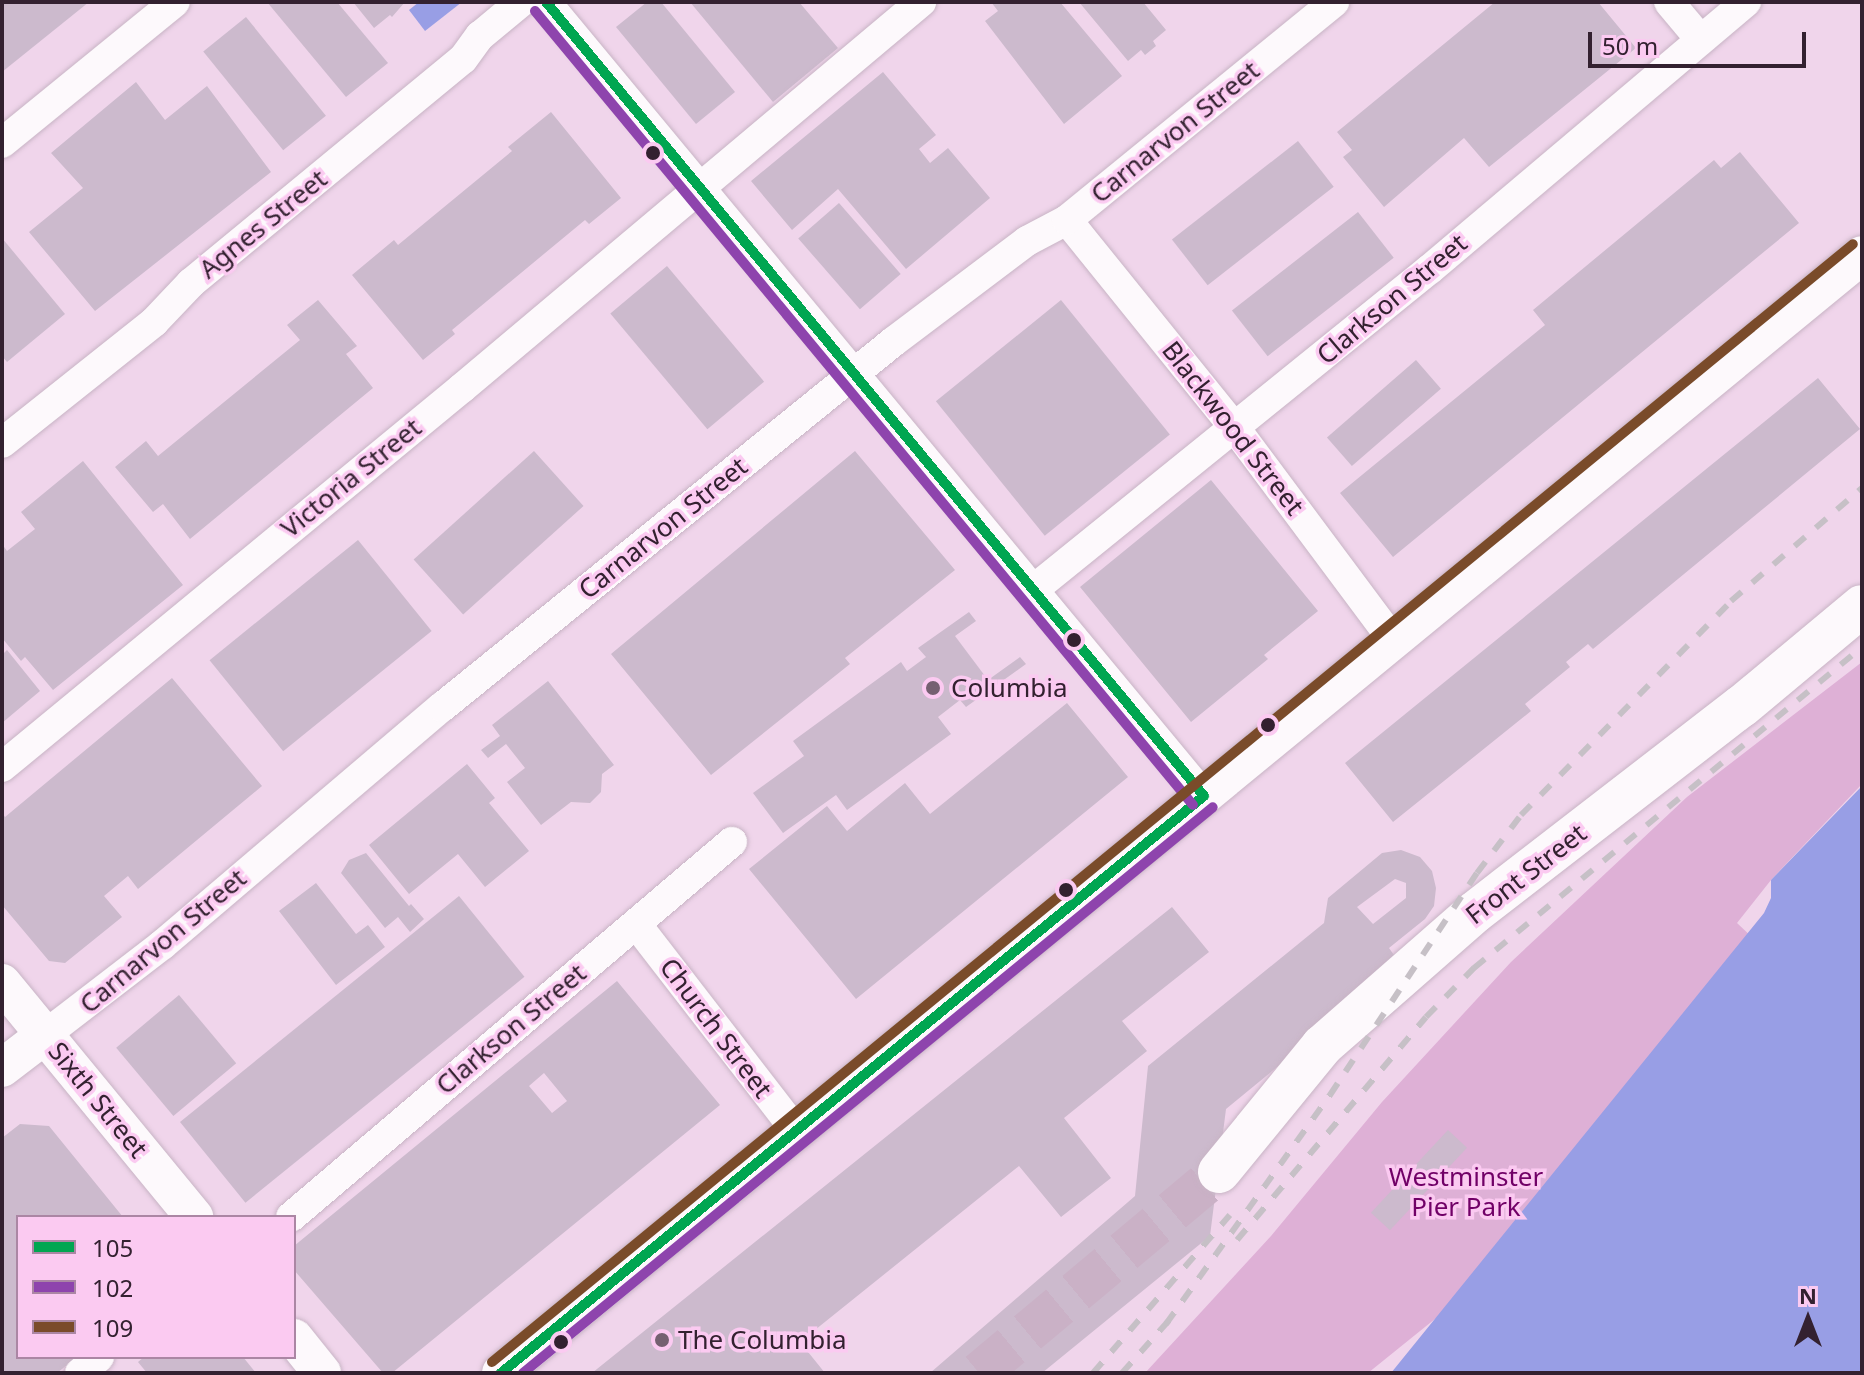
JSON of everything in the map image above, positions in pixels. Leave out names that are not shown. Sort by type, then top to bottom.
[{"type":"main road","name":"Front Street","points":[[1219,1172],[1322,1046],[1475,912],[1742,706],[1862,606]]},
{"type":"street","points":[[2,143],[175,2]]},
{"type":"street","name":"Agnes Street","points":[[2,443],[154,322],[191,283],[463,59],[480,36],[521,2]]},
{"type":"street","points":[[546,2],[1204,796]]},
{"type":"street","name":"Victoria Street","points":[[2,767],[462,388],[698,187],[885,13],[921,2]]},
{"type":"street","name":"Carnarvon Street","points":[[2,1068],[162,945],[454,697],[854,373],[1027,241],[1067,220],[1334,2]]},
{"type":"street","points":[[1669,2],[1700,39]]},
{"type":"street","name":"Clarkson Street","points":[[1033,590],[1235,428],[1746,2]]},
{"type":"street","name":"Blackwood Street","points":[[1067,220],[1235,428],[1393,640]]},
{"type":"street","points":[[501,1373],[1862,255]]},
{"type":"street","name":"Clarkson Street","points":[[293,1215],[732,842]]},
{"type":"street","name":"Church Street","points":[[637,925],[796,1131]]},
{"type":"street","name":"Sixth Street","points":[[2,983],[192,1215]]},
{"type":"street","points":[[296,1340],[322,1373]]},
{"type":"street","points":[[80,1373],[97,1359]]},
{"type":"green space","name":"Westminster Pier Park","points":[[1862,662],[1862,784],[1771,880],[1737,923],[1824,1005],[1368,1373],[1145,1373],[1271,1236],[1382,1102],[1511,962],[1687,797]]},
{"type":"water","points":[[419,2],[462,2],[425,31],[409,10]]},
{"type":"water","points":[[1862,786],[1862,1373],[1391,1373],[1764,913],[1771,898],[1771,880]]},
{"type":"building","points":[[2,2],[89,2],[2,72]]},
{"type":"building","points":[[267,2],[337,2],[388,63],[346,97]]},
{"type":"building","points":[[353,2],[405,2],[392,17],[390,15],[374,28]]},
{"type":"building","points":[[647,2],[661,2],[735,92],[696,124],[616,27]]},
{"type":"building","points":[[690,2],[799,2],[838,48],[773,102]]},
{"type":"building","points":[[991,2],[1060,2],[1122,76],[1064,124],[985,21],[998,11]]},
{"type":"building","points":[[1079,2],[1143,2],[1166,30],[1153,41],[1156,46],[1145,55],[1141,50],[1128,61]]},
{"type":"building","points":[[1495,2],[1598,2],[1636,48],[1489,167],[1464,138],[1384,207],[1343,157],[1352,150],[1337,132]]},
{"type":"building","points":[[246,17],[326,116],[283,150],[203,52]]},
{"type":"building","points":[[883,72],[936,135],[919,149],[930,163],[948,148],[990,198],[906,269],[838,189],[792,230],[751,181]]},
{"type":"building","points":[[136,82],[165,120],[207,86],[271,172],[95,311],[29,232],[83,188],[51,153]]},
{"type":"building","points":[[551,112],[621,198],[589,224],[585,220],[452,330],[455,334],[423,360],[352,275],[394,240],[398,245],[512,151],[508,147]]},
{"type":"building","points":[[1298,141],[1334,187],[1208,285],[1172,240]]},
{"type":"building","points":[[1740,152],[1799,223],[1393,557],[1340,493],[1545,325],[1533,310],[1714,160],[1721,168]]},
{"type":"building","points":[[839,203],[901,274],[860,309],[798,238]]},
{"type":"building","points":[[1358,212],[1394,258],[1268,356],[1232,311]]},
{"type":"building","points":[[2,238],[65,314],[7,362],[2,356]]},
{"type":"building","points":[[667,266],[764,382],[707,429],[610,314]]},
{"type":"building","points":[[318,300],[357,346],[346,354],[373,388],[190,539],[163,504],[153,512],[115,467],[146,441],[158,456],[300,340],[287,325]]},
{"type":"building","points":[[1061,300],[1170,434],[1045,536],[936,401]]},
{"type":"building","points":[[1416,360],[1441,389],[1352,466],[1327,437]]},
{"type":"building","points":[[1818,378],[1860,429],[1593,649],[1588,644],[1566,662],[1570,667],[1525,704],[1531,711],[1393,822],[1345,763]]},
{"type":"building","points":[[534,451],[584,506],[463,614],[414,559]]},
{"type":"building","points":[[855,451],[955,570],[845,658],[850,664],[711,775],[611,654]]},
{"type":"building","points":[[83,461],[183,585],[53,690],[25,657],[21,661],[2,638],[2,544],[7,551],[35,529],[21,512]]},
{"type":"building","points":[[1211,480],[1318,611],[1264,655],[1268,659],[1191,722],[1080,587]]},
{"type":"building","points":[[358,540],[432,631],[283,751],[210,660]]},
{"type":"building","points":[[969,612],[976,621],[955,636],[988,680],[1020,657],[1026,664],[966,707],[960,700],[938,717],[951,734],[847,810],[836,795],[783,833],[753,793],[804,756],[793,741],[901,662],[907,671],[926,657],[918,648]]},
{"type":"building","points":[[7,650],[40,691],[2,723],[2,655]]},
{"type":"building","points":[[172,678],[262,786],[138,889],[128,876],[104,896],[122,917],[65,963],[49,961],[2,905],[2,813],[5,817]]},
{"type":"building","points":[[548,681],[614,765],[602,774],[601,792],[590,803],[571,802],[541,825],[507,782],[525,768],[506,744],[488,758],[481,750],[500,736],[492,725]]},
{"type":"building","points":[[1067,703],[1128,777],[856,999],[749,869],[827,806],[847,831],[905,783],[930,814]]},
{"type":"building","points":[[467,764],[495,798],[489,803],[529,851],[485,887],[458,854],[409,894],[369,845]]},
{"type":"building","points":[[1401,850],[1420,857],[1432,871],[1436,888],[1434,906],[1425,919],[1389,948],[1401,965],[1226,1109],[1210,1236],[1042,1373],[930,1373],[1135,1196],[1148,1066],[1324,923],[1328,898],[1382,853]],"holes":[[[1395,879],[1406,883],[1406,898],[1373,924],[1357,907]]]},
{"type":"building","points":[[366,853],[409,906],[411,904],[424,919],[410,932],[398,917],[385,928],[341,873],[349,860]]},
{"type":"building","points":[[316,883],[356,934],[368,925],[385,947],[336,985],[279,911]]},
{"type":"building","points":[[459,896],[524,977],[245,1203],[180,1122]]},
{"type":"building","points":[[1172,907],[1209,952],[1122,1021],[1147,1051],[1064,1118],[1111,1178],[1061,1217],[1019,1166],[800,1342],[825,1373],[592,1373]]},
{"type":"building","points":[[617,981],[720,1105],[392,1373],[383,1373],[296,1272],[296,1244]],"holes":[[[544,1073],[567,1101],[552,1113],[529,1086]]]},
{"type":"building","points":[[179,995],[236,1063],[173,1116],[116,1048]]},
{"type":"building","points":[[20,1124],[49,1126],[121,1215],[16,1215],[16,1359],[74,1359],[57,1373],[2,1373],[2,1138]]},
{"type":"building","points":[[1448,1130],[1467,1148],[1390,1230],[1371,1213]]},
{"type":"building","points":[[142,1359],[245,1359],[256,1373],[147,1373],[138,1362]]},
{"type":"tunnel","points":[[979,1373],[1219,1172]]},
{"type":"railway","points":[[1166,1324],[1330,1095],[1477,873],[1521,815],[1731,601],[1862,488]]},
{"type":"railway","points":[[1237,1240],[1426,1017],[1474,968],[1862,647]]},
{"type":"railway","points":[[1093,1373],[1230,1215]]},
{"type":"railway","points":[[1122,1373],[1173,1316]]},
{"type":"transit line","name":"105","points":[[546,2],[1204,796]]},
{"type":"transit line","name":"102","points":[[535,11],[1193,805]]},
{"type":"transit line","name":"109","points":[[492,1362],[1853,244]]},
{"type":"transit line","name":"105","points":[[501,1373],[1204,796]]},
{"type":"transit line","name":"102","points":[[523,1373],[1213,807]]},
{"type":"place","name":"Columbia","points":[[933,688]]},
{"type":"place","name":"The Columbia","points":[[662,1340]]}]
